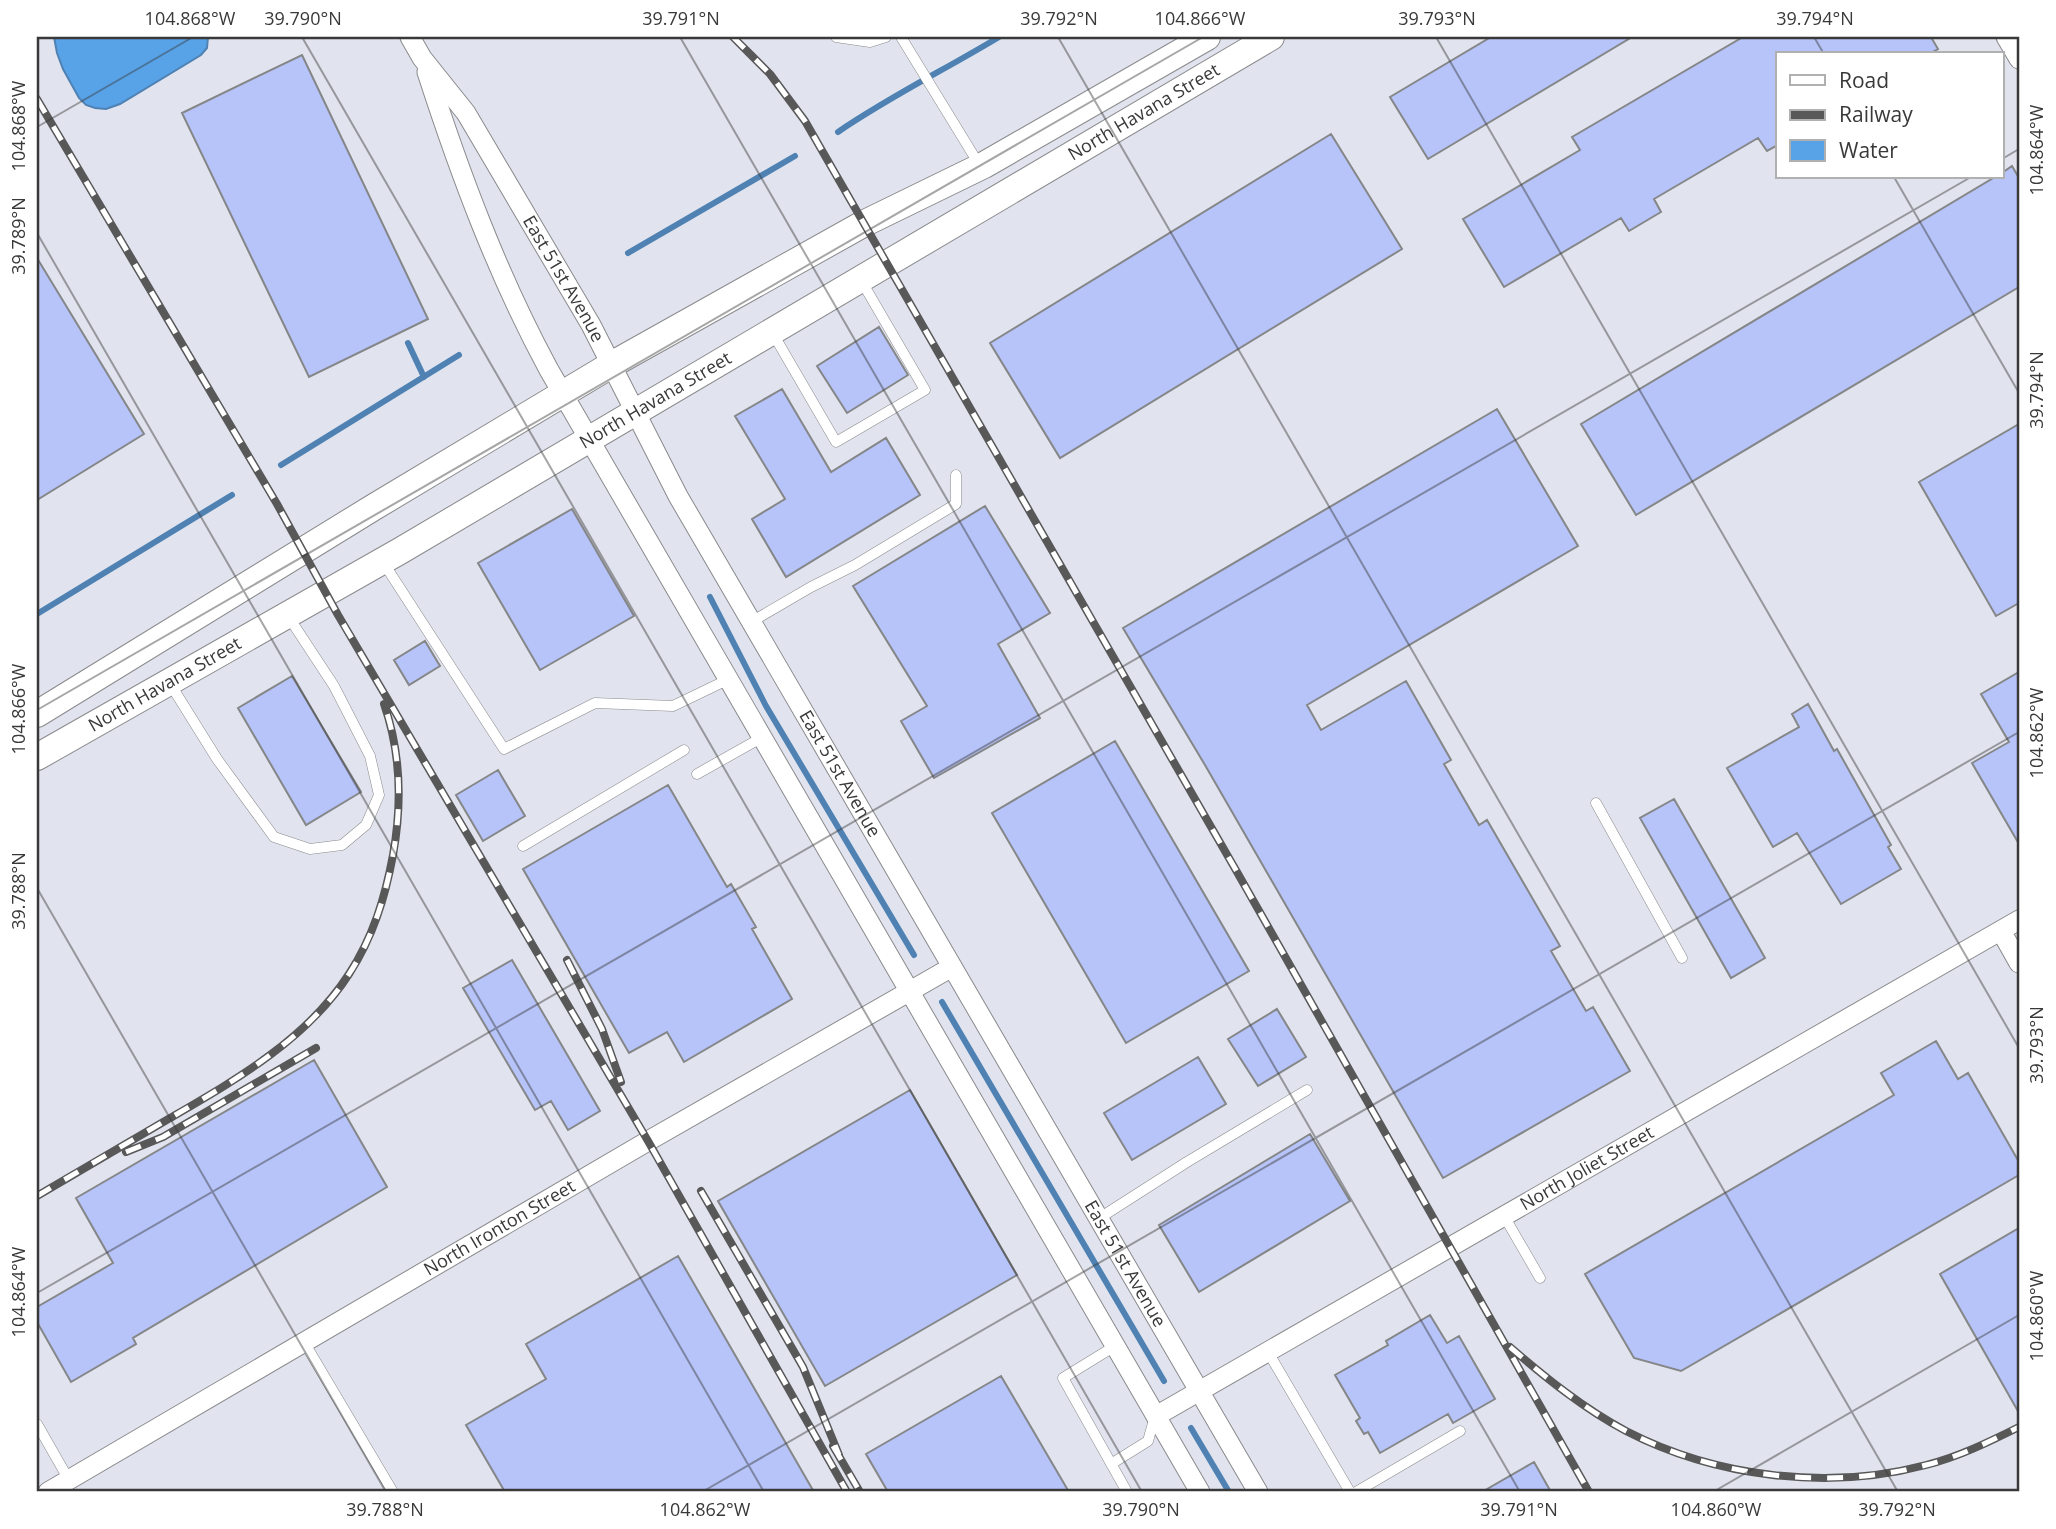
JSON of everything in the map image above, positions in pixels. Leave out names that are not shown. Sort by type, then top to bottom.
[{"type":"main road","name":"North Havana Street","points":[[37,714],[611,365],[863,224],[981,167],[1206,37]]},
{"type":"main road","name":"North Havana Street","points":[[37,757],[383,561],[1271,37]]},
{"type":"street","name":"East 51st Avenue","points":[[410,37],[422,58],[466,113],[591,325],[678,496],[1258,1492]]},
{"type":"street","points":[[2006,37],[2019,59]]},
{"type":"street","name":"East 51st Avenue","points":[[422,58],[459,170],[516,305],[562,395],[1200,1492]]},
{"type":"street","name":"North Joliet Street","points":[[1156,1416],[2019,920]]},
{"type":"street","points":[[2001,931],[2019,963]]},
{"type":"street","name":"North Ironton Street","points":[[48,1492],[648,1141],[952,967]]},
{"type":"lane","points":[[836,37],[870,42],[886,37]]},
{"type":"lane","points":[[901,37],[981,167]]},
{"type":"lane","points":[[772,331],[836,442],[925,390],[860,280]]},
{"type":"lane","points":[[751,622],[956,505],[956,475]]},
{"type":"lane","points":[[383,561],[504,749],[595,703],[673,706],[727,680]]},
{"type":"lane","points":[[169,682],[218,759],[274,837],[310,849],[342,845],[366,825],[379,795],[370,757],[334,686],[288,615]]},
{"type":"lane","points":[[697,774],[761,738]]},
{"type":"lane","points":[[523,846],[684,750]]},
{"type":"lane","points":[[1596,803],[1682,958]]},
{"type":"lane","points":[[1098,1219],[1187,1161],[1307,1090]]},
{"type":"lane","points":[[1504,1216],[1540,1278]]},
{"type":"lane","points":[[304,1342],[393,1492]]},
{"type":"lane","points":[[1115,1346],[1063,1378],[1127,1492]]},
{"type":"lane","points":[[1268,1352],[1350,1492]]},
{"type":"lane","points":[[1111,1464],[1147,1441],[1156,1416]]},
{"type":"lane","points":[[37,1426],[69,1480]]},
{"type":"lane","points":[[1356,1492],[1460,1431]]},
{"type":"shaded area","points":[[37,37],[2019,37],[2019,1492],[37,1492]]},
{"type":"water","points":[[54,37],[208,37],[207,48],[201,55],[120,104],[106,109],[86,105],[79,98],[63,69]]},
{"type":"building","points":[[1491,37],[1632,37],[1428,159],[1390,97]]},
{"type":"building","points":[[1743,37],[1931,37],[1938,49],[1933,52],[1776,52],[1776,146],[1767,151],[1758,138],[1654,199],[1661,212],[1629,231],[1621,218],[1504,287],[1463,219],[1580,150],[1572,137]]},
{"type":"building","points":[[302,55],[428,319],[309,377],[182,113]]},
{"type":"building","points":[[1331,134],[1402,249],[1060,458],[990,343]]},
{"type":"building","points":[[2012,166],[2019,178],[2019,287],[1636,515],[1581,424],[1993,178],[2004,178],[2004,172]]},
{"type":"building","points":[[37,258],[144,434],[37,500]]},
{"type":"building","points":[[879,327],[908,375],[847,413],[817,366]]},
{"type":"building","points":[[782,389],[831,472],[886,438],[920,495],[786,577],[752,519],[785,499],[735,416]]},
{"type":"building","points":[[1497,409],[1578,546],[1307,705],[1321,730],[1406,681],[1451,760],[1444,764],[1479,825],[1487,820],[1560,946],[1551,951],[1586,1011],[1593,1007],[1630,1071],[1443,1178],[1123,628]]},
{"type":"building","points":[[2019,424],[2019,603],[1996,616],[1919,482]]},
{"type":"building","points":[[985,506],[1050,613],[998,644],[1040,718],[934,778],[901,721],[927,706],[853,586]]},
{"type":"building","points":[[572,509],[634,616],[540,670],[478,563]]},
{"type":"building","points":[[425,641],[440,666],[409,685],[394,660]]},
{"type":"building","points":[[2019,672],[2019,844],[1972,763],[2009,742],[1981,694]]},
{"type":"building","points":[[292,676],[361,792],[306,825],[238,708]]},
{"type":"building","points":[[1808,704],[1834,751],[1837,749],[1891,845],[1888,847],[1901,869],[1841,904],[1797,833],[1773,847],[1727,768],[1799,727],[1792,714]]},
{"type":"building","points":[[1115,741],[1249,971],[1126,1043],[992,813]]},
{"type":"building","points":[[498,770],[525,816],[483,841],[456,795]]},
{"type":"building","points":[[668,785],[727,887],[731,884],[756,927],[752,929],[792,999],[684,1062],[667,1032],[629,1053],[523,869]]},
{"type":"building","points":[[1674,799],[1765,958],[1731,978],[1640,818]]},
{"type":"building","points":[[512,960],[600,1111],[568,1130],[551,1101],[535,1110],[463,988]]},
{"type":"building","points":[[1277,1009],[1306,1057],[1258,1086],[1228,1039]]},
{"type":"building","points":[[1936,1041],[1958,1079],[1968,1073],[2019,1162],[2019,1175],[1681,1371],[1634,1358],[1585,1274],[1894,1095],[1881,1073]]},
{"type":"building","points":[[1198,1057],[1226,1104],[1132,1160],[1104,1113]]},
{"type":"building","points":[[314,1060],[387,1187],[133,1338],[136,1344],[71,1382],[37,1322],[37,1307],[113,1263],[76,1198]]},
{"type":"building","points":[[910,1090],[1017,1275],[825,1386],[718,1201]]},
{"type":"building","points":[[1310,1134],[1350,1201],[1199,1292],[1159,1225]]},
{"type":"building","points":[[2019,1228],[2019,1413],[1940,1274]]},
{"type":"building","points":[[678,1256],[814,1492],[505,1492],[466,1425],[546,1379],[526,1344]]},
{"type":"building","points":[[1430,1315],[1447,1343],[1459,1336],[1495,1399],[1453,1423],[1448,1414],[1380,1453],[1368,1432],[1364,1434],[1356,1421],[1360,1418],[1335,1375],[1388,1345],[1386,1341]]},
{"type":"building","points":[[1001,1376],[1069,1492],[888,1492],[866,1454]]},
{"type":"building","points":[[1534,1462],[1551,1492],[1482,1492]]},
{"type":"waterway","points":[[838,132],[999,37]]},
{"type":"waterway","points":[[628,253],[795,156]]},
{"type":"waterway","points":[[408,343],[424,377]]},
{"type":"waterway","points":[[281,465],[459,355]]},
{"type":"waterway","points":[[37,614],[232,495]]},
{"type":"waterway","points":[[710,597],[766,706],[914,955]]},
{"type":"waterway","points":[[942,1002],[1164,1381]]},
{"type":"waterway","points":[[1191,1428],[1229,1492]]},
{"type":"railway","points":[[733,37],[770,74],[805,121],[1237,872],[1589,1492]]},
{"type":"railway","points":[[37,99],[277,504],[338,615],[648,1141],[847,1492]]},
{"type":"railway","points":[[37,1196],[216,1091],[266,1058],[312,1020],[349,974],[377,917],[390,871],[396,836],[399,798],[397,760],[384,704]]},
{"type":"railway","points":[[567,960],[602,1029],[621,1082]]},
{"type":"railway","points":[[126,1152],[163,1137],[316,1048]]},
{"type":"railway","points":[[701,1191],[803,1367],[839,1455]]},
{"type":"railway","points":[[1510,1347],[1565,1392],[1626,1431],[1660,1447],[1734,1469],[1811,1478],[1889,1473],[1950,1458],[2019,1427]]},
{"type":"railway","points":[[833,1446],[860,1492]]}]
